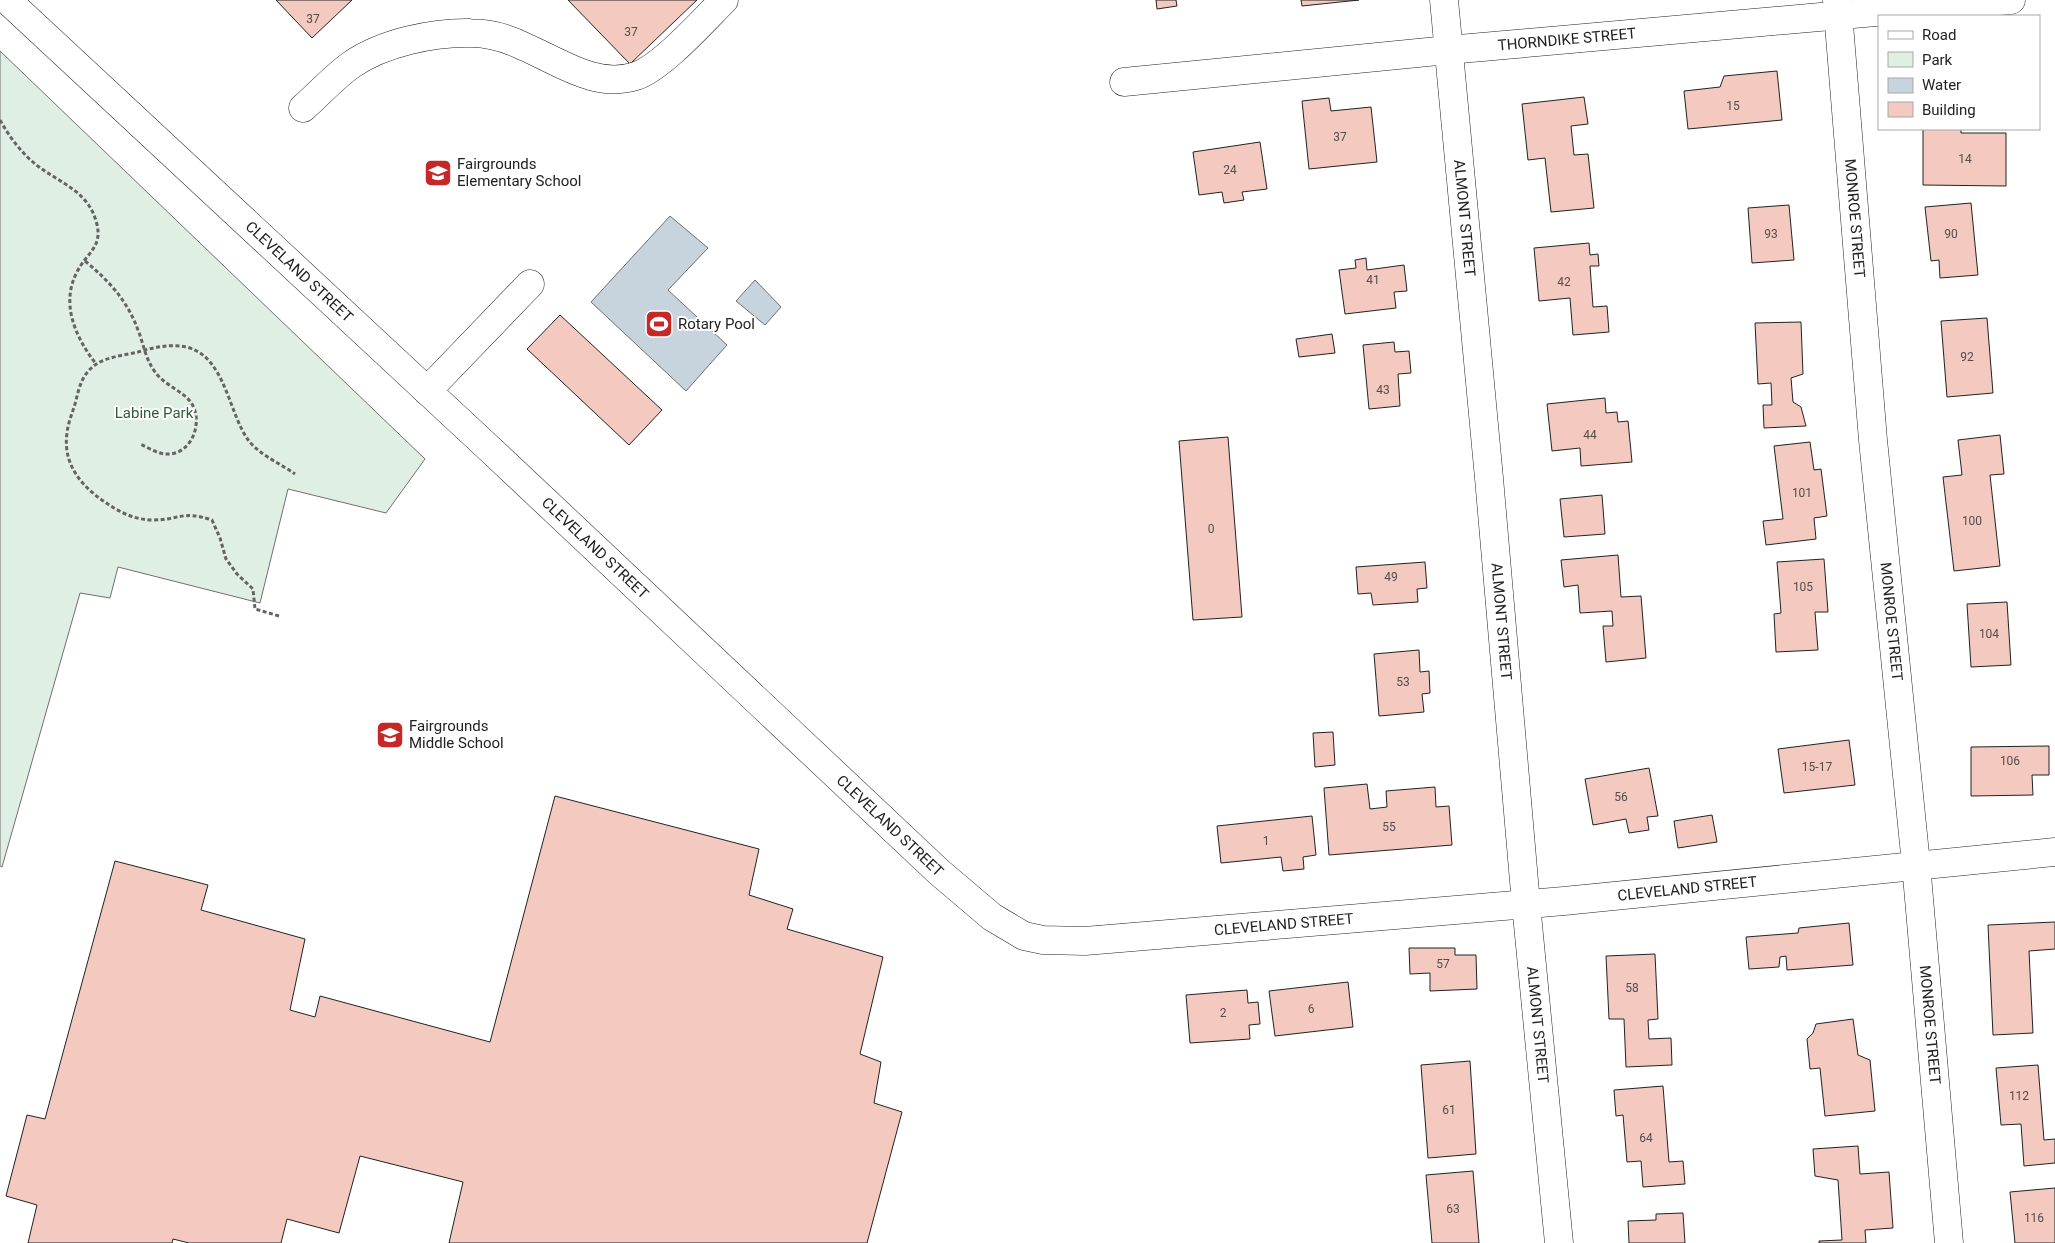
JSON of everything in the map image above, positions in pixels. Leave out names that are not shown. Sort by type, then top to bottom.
[{"type":"street","name":"CLEVELAND STREET","points":[[7,0],[939,872],[992,917],[1024,936],[1043,940],[1085,941],[1526,904],[1916,864],[2055,852]]},
{"type":"street","points":[[303,108],[352,64],[384,47],[435,35],[472,33],[494,36],[524,46],[573,70],[597,78],[618,80],[638,76],[659,63],[724,0]]},
{"type":"street","name":"ALMONT STREET","points":[[1444,0],[1489,478],[1526,904],[1559,1243]]},
{"type":"street","name":"THORNDIKE STREET","points":[[1124,82],[1448,50],[1838,7],[2011,0]]},
{"type":"street","name":"MONROE STREET","points":[[1838,7],[1873,440],[1916,864],[1949,1243]]},
{"type":"street","points":[[427,391],[530,284]]},
{"type":"path","points":[[0,120],[24,154],[39,167],[76,190],[88,204],[96,220],[99,235],[94,249],[77,271],[72,287],[70,306],[74,326],[82,346],[96,364]]},
{"type":"path","points":[[85,261],[118,292],[139,331],[143,350],[156,374],[168,386],[182,394],[192,404],[196,414],[196,427],[191,442],[180,451],[168,454],[155,451],[140,444]]},
{"type":"path","points":[[279,616],[255,610],[253,589],[237,574],[226,559],[212,520],[196,514],[141,520],[128,515],[98,497],[81,482],[73,472],[67,458],[67,431],[79,384],[84,375],[96,364],[156,346],[173,345],[191,348],[213,365],[250,442],[296,474]]},
{"type":"green space","name":"Labine Park","points":[[0,51],[425,459],[386,513],[288,489],[260,603],[118,567],[110,598],[80,593],[2,867],[0,866]]},
{"type":"water","name":"Rotary Pool","points":[[670,216],[708,248],[668,290],[727,345],[686,391],[591,302]]},
{"type":"water","points":[[755,280],[781,307],[765,325],[736,301]]},
{"type":"building","points":[[276,0],[352,0],[312,38]]},
{"type":"building","points":[[568,0],[697,0],[630,64]]},
{"type":"building","points":[[1156,0],[1176,0],[1177,6],[1157,9]]},
{"type":"building","points":[[1301,0],[1359,0],[1302,6]]},
{"type":"building","points":[[1777,71],[1782,120],[1688,129],[1684,91],[1720,87],[1724,76]]},
{"type":"building","points":[[1584,97],[1588,124],[1571,126],[1574,155],[1588,154],[1594,208],[1551,212],[1545,158],[1528,160],[1522,104]]},
{"type":"building","points":[[1329,98],[1331,111],[1371,107],[1377,162],[1309,169],[1302,101]]},
{"type":"building","points":[[1923,130],[1961,130],[1961,133],[2006,133],[2006,186],[1923,185]]},
{"type":"building","points":[[1260,142],[1267,189],[1242,192],[1244,200],[1224,203],[1222,192],[1199,195],[1193,152]]},
{"type":"building","points":[[1971,203],[1978,275],[1940,278],[1939,260],[1931,261],[1925,207]]},
{"type":"building","points":[[1789,205],[1794,260],[1752,263],[1748,208]]},
{"type":"building","points":[[1589,243],[1590,255],[1598,254],[1599,266],[1590,266],[1593,307],[1607,306],[1609,332],[1573,335],[1570,298],[1539,301],[1534,248]]},
{"type":"building","points":[[1366,258],[1367,270],[1404,265],[1407,291],[1394,292],[1396,308],[1345,314],[1339,270],[1356,268],[1355,260]]},
{"type":"building","points":[[560,315],[662,410],[629,445],[527,349]]},
{"type":"building","points":[[1987,318],[1993,393],[1947,397],[1941,321]]},
{"type":"building","points":[[1801,322],[1803,374],[1791,378],[1793,402],[1801,407],[1806,426],[1764,428],[1763,405],[1772,405],[1771,383],[1758,384],[1755,323]]},
{"type":"building","points":[[1332,334],[1335,353],[1299,357],[1296,339]]},
{"type":"building","points":[[1394,342],[1395,352],[1409,351],[1411,373],[1398,374],[1400,406],[1369,409],[1363,345]]},
{"type":"building","points":[[1605,398],[1606,413],[1617,412],[1618,422],[1628,421],[1632,462],[1581,466],[1580,448],[1552,451],[1547,404]]},
{"type":"building","points":[[2000,435],[2004,474],[1990,475],[2000,566],[1954,571],[1943,477],[1962,475],[1958,440]]},
{"type":"building","points":[[1228,437],[1242,617],[1193,620],[1179,441]]},
{"type":"building","points":[[1810,442],[1814,470],[1821,469],[1827,516],[1814,518],[1816,539],[1766,545],[1763,521],[1783,519],[1774,446]]},
{"type":"building","points":[[1602,495],[1605,534],[1564,537],[1560,499]]},
{"type":"building","points":[[1618,555],[1621,597],[1641,596],[1646,658],[1606,662],[1603,626],[1613,626],[1612,611],[1580,613],[1578,585],[1564,587],[1561,560]]},
{"type":"building","points":[[1824,559],[1828,612],[1815,612],[1818,650],[1776,652],[1774,614],[1781,613],[1777,562]]},
{"type":"building","points":[[1425,562],[1427,588],[1417,589],[1418,602],[1373,605],[1371,593],[1358,594],[1356,567]]},
{"type":"building","points":[[2007,602],[2011,665],[1971,667],[1967,604]]},
{"type":"building","points":[[1419,650],[1420,672],[1429,671],[1430,693],[1422,694],[1424,712],[1379,716],[1374,654]]},
{"type":"building","points":[[1333,732],[1335,765],[1315,767],[1313,733]]},
{"type":"building","points":[[1849,740],[1855,785],[1784,793],[1778,749]]},
{"type":"building","points":[[2049,746],[2049,775],[2032,775],[2033,795],[1971,796],[1971,747]]},
{"type":"building","points":[[1649,768],[1658,816],[1647,817],[1649,830],[1629,833],[1626,819],[1593,825],[1585,779]]},
{"type":"building","points":[[1367,784],[1370,809],[1387,807],[1386,791],[1435,787],[1436,807],[1449,806],[1452,845],[1329,855],[1324,788]]},
{"type":"building","points":[[555,796],[759,849],[749,895],[793,909],[787,929],[883,957],[860,1054],[881,1062],[874,1103],[902,1112],[867,1243],[449,1243],[463,1182],[360,1156],[339,1233],[287,1219],[281,1243],[189,1243],[173,1239],[172,1243],[28,1243],[37,1205],[6,1196],[27,1115],[45,1119],[115,861],[208,885],[201,910],[305,939],[290,1010],[315,1017],[320,996],[490,1042]]},
{"type":"building","points":[[1712,815],[1717,842],[1678,848],[1674,821]]},
{"type":"building","points":[[1312,816],[1316,855],[1303,857],[1304,869],[1283,871],[1281,857],[1221,863],[1217,826]]},
{"type":"building","points":[[2055,922],[2055,949],[2029,951],[2033,1033],[1993,1035],[1988,925]]},
{"type":"building","points":[[1849,923],[1853,965],[1787,970],[1786,956],[1780,957],[1779,967],[1749,969],[1746,937],[1798,933],[1799,928]]},
{"type":"building","points":[[1409,948],[1455,948],[1455,955],[1476,955],[1477,989],[1430,991],[1430,973],[1410,974]]},
{"type":"building","points":[[1655,954],[1658,1019],[1648,1020],[1649,1039],[1671,1038],[1672,1065],[1626,1067],[1624,1019],[1609,1019],[1606,956]]},
{"type":"building","points":[[1348,982],[1353,1027],[1275,1036],[1269,991]]},
{"type":"building","points":[[1247,990],[1248,1003],[1258,1002],[1260,1024],[1249,1025],[1250,1039],[1190,1043],[1186,995]]},
{"type":"building","points":[[1853,1019],[1858,1055],[1870,1060],[1875,1111],[1825,1116],[1820,1068],[1810,1069],[1807,1039],[1813,1033],[1816,1024]]},
{"type":"building","points":[[1470,1061],[1476,1154],[1428,1158],[1421,1065]]},
{"type":"building","points":[[2038,1065],[2044,1140],[2055,1139],[2055,1163],[2024,1166],[2021,1124],[2001,1125],[1996,1068]]},
{"type":"building","points":[[1663,1086],[1669,1162],[1683,1161],[1685,1184],[1643,1187],[1641,1161],[1627,1162],[1623,1115],[1616,1116],[1614,1090]]},
{"type":"building","points":[[1858,1146],[1860,1174],[1889,1172],[1893,1228],[1865,1230],[1866,1243],[1819,1243],[1819,1241],[1842,1240],[1838,1180],[1815,1176],[1813,1149]]},
{"type":"building","points":[[1473,1171],[1479,1243],[1432,1243],[1426,1175]]},
{"type":"building","points":[[2055,1188],[2055,1243],[2015,1243],[2010,1192]]},
{"type":"building","points":[[1683,1213],[1685,1243],[1629,1243],[1628,1221],[1656,1220],[1656,1214]]},
{"type":"place","name":"Fairgrounds Elementary School","points":[[438,173]]},
{"type":"place","name":"Rotary Pool","points":[[659,324]]},
{"type":"place","name":"Fairgrounds Middle School","points":[[390,735]]}]
